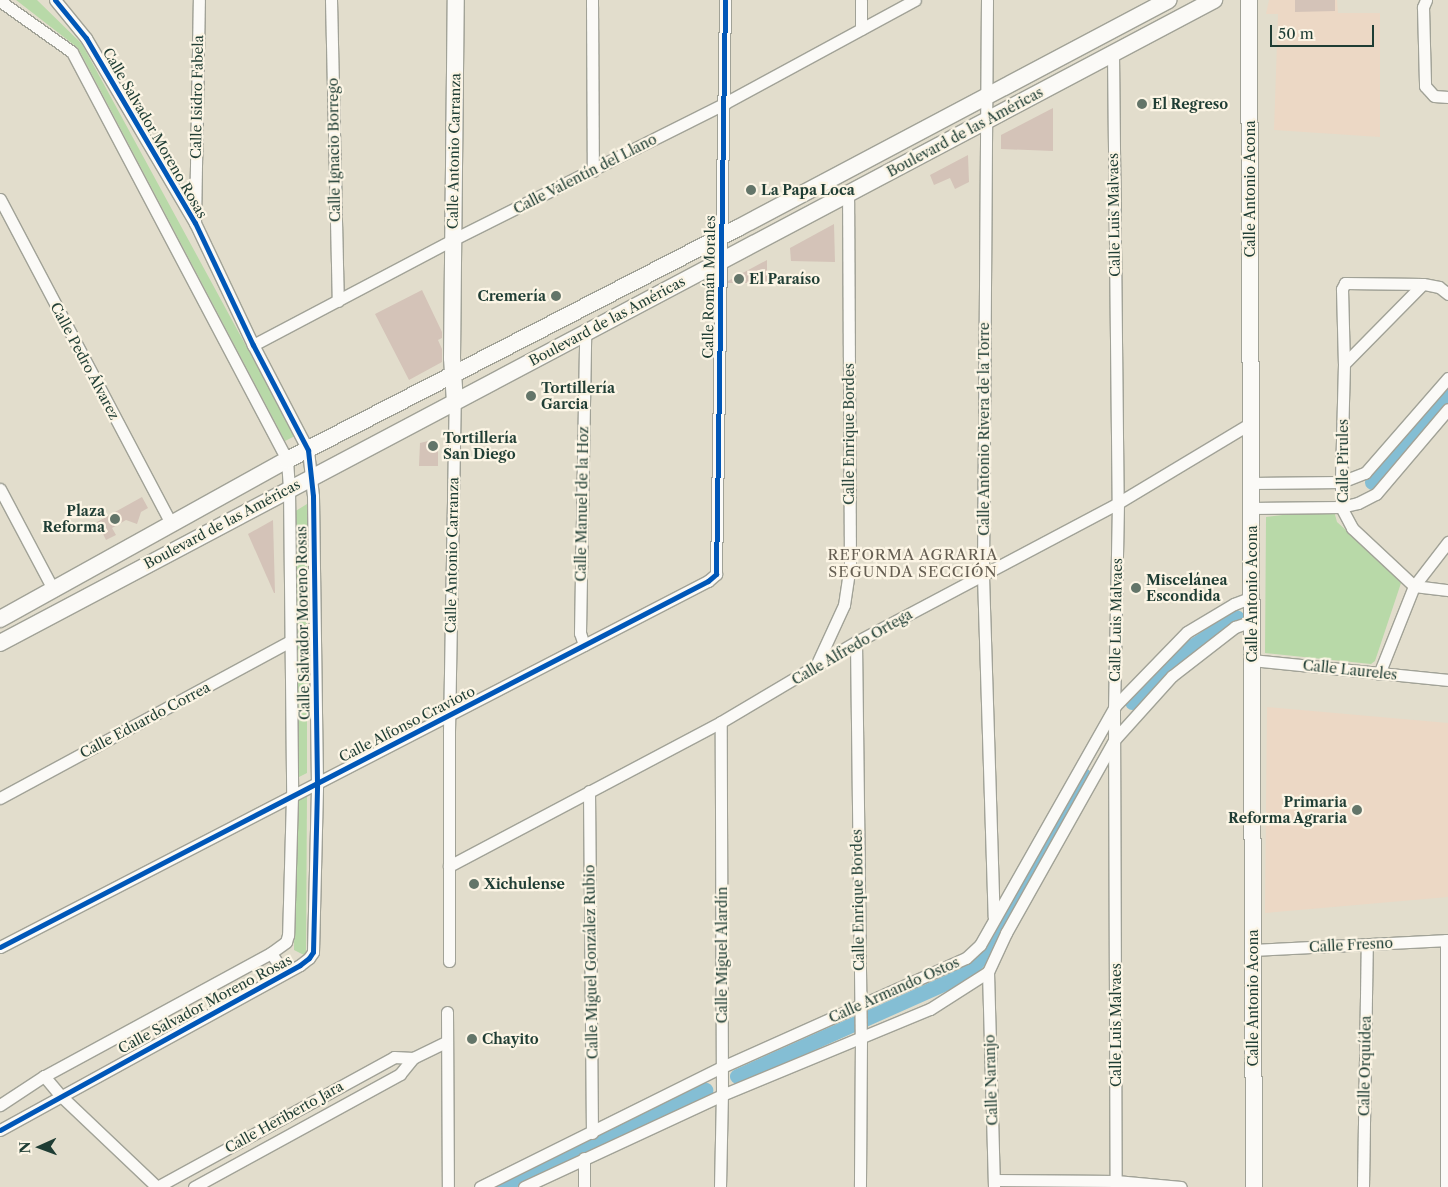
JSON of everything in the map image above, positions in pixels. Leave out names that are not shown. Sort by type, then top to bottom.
[{"type":"main road","name":"Calle Antonio Carranza","points":[[455,402],[453,377],[452,240],[456,0]]},
{"type":"main road","name":"Boulevard de las Américas","points":[[0,619],[54,591],[287,460],[453,377],[721,238],[1168,0]]},
{"type":"main road","name":"Boulevard de las Américas","points":[[0,643],[289,488],[1214,0]]},
{"type":"main road","name":"Calle Antonio Acona","points":[[1249,0],[1254,1187]]},
{"type":"street","name":"Calle Salvador Moreno Rosas","points":[[0,1130],[60,1095],[284,973],[309,958],[312,952],[317,783],[312,476],[308,450],[253,345],[195,223],[86,38],[55,0]]},
{"type":"street","name":"Calle Isidro Fabela","points":[[195,223],[199,0]]},
{"type":"street","name":"Calle Ignacio Borrego","points":[[331,0],[338,301]]},
{"type":"street","points":[[592,0],[593,171]]},
{"type":"street","name":"Calle Román Morales","points":[[716,574],[720,262],[725,102],[725,0]]},
{"type":"street","points":[[861,0],[861,29]]},
{"type":"street","name":"Calle Valentín del Llano","points":[[253,345],[452,240],[593,171],[915,0]]},
{"type":"street","name":"Calle Antonio Rivera de la Torre","points":[[987,0],[983,576],[994,918]]},
{"type":"street","points":[[1426,0],[1423,7],[1425,86],[1434,96],[1448,97]]},
{"type":"street","name":"Calle Salvador Moreno Rosas","points":[[0,1],[72,52],[287,460],[289,488],[292,796],[288,935],[281,947],[44,1076],[0,1105]]},
{"type":"street","name":"Calle Luis Malvaes","points":[[1113,54],[1118,503],[1115,706],[1116,1184]]},
{"type":"street","name":"Calle Enrique Bordes","points":[[815,668],[844,605],[850,565],[848,193]]},
{"type":"street","name":"Calle Pedro Álvarez","points":[[0,199],[171,524]]},
{"type":"street","name":"Calle Pirules","points":[[1414,586],[1352,528],[1341,507],[1344,364],[1342,289],[1345,283],[1423,284],[1439,287],[1448,294]]},
{"type":"street","points":[[1344,364],[1423,284]]},
{"type":"street","name":"Calle Manuel de la Hoz","points":[[584,645],[580,633],[585,332]]},
{"type":"street","points":[[1251,483],[1341,482],[1365,473],[1448,378]]},
{"type":"street","name":"Calle Antonio Carranza","points":[[449,961],[449,714],[455,402]]},
{"type":"street","points":[[1251,508],[1341,507],[1358,503],[1376,494],[1448,410]]},
{"type":"street","name":"Calle Alfredo Ortega","points":[[449,866],[721,722],[856,642],[1118,503],[1251,423]]},
{"type":"street","points":[[0,489],[54,591]]},
{"type":"street","points":[[1379,674],[1414,586],[1448,542]]},
{"type":"street","name":"Calle Alfonso Cravioto","points":[[0,947],[708,581],[716,574]]},
{"type":"street","points":[[1414,586],[1448,590]]},
{"type":"street","name":"Calle Armando Ostos","points":[[480,1187],[722,1067],[966,958],[980,945],[1115,706],[1187,632],[1234,604],[1252,597]]},
{"type":"street","points":[[988,972],[1006,933],[1115,739],[1172,676],[1235,627],[1252,621]]},
{"type":"street","name":"Calle Eduardo Correa","points":[[0,798],[290,642]]},
{"type":"street","name":"Calle Enrique Bordes","points":[[856,642],[861,1037],[860,1187]]},
{"type":"street","name":"Calle Laureles","points":[[1252,660],[1448,680]]},
{"type":"street","name":"Calle Miguel Alardín","points":[[720,1187],[722,1095],[721,722]]},
{"type":"street","points":[[1074,777],[1089,785]]},
{"type":"street","name":"Calle Miguel González Rubio","points":[[589,791],[592,1133]]},
{"type":"street","points":[[1446,1187],[1447,940]]},
{"type":"street","name":"Calle Fresno","points":[[1253,950],[1447,940]]},
{"type":"street","name":"Calle Orquídea","points":[[1363,1187],[1367,944]]},
{"type":"street","name":"Calle Salvador Moreno Rosas","points":[[271,953],[284,973]]},
{"type":"street","name":"Calle Armando Ostos","points":[[524,1187],[722,1095],[930,1009],[988,972]]},
{"type":"street","name":"Calle Naranjo","points":[[988,972],[994,1184]]},
{"type":"street","points":[[447,1012],[448,1187]]},
{"type":"street","name":"Calle Heriberto Jara","points":[[194,1187],[400,1074],[413,1058],[446,1042]]},
{"type":"street","name":"Calle Heriberto Jara","points":[[157,1187],[394,1057],[413,1058]]},
{"type":"street","points":[[44,1076],[60,1095],[157,1187]]},
{"type":"street","points":[[584,1158],[584,1187]]},
{"type":"street","points":[[994,1184],[1116,1184],[1181,1187]]},
{"type":"shaded area","points":[[1269,0],[1337,0],[1338,13],[1380,13],[1380,137],[1274,130],[1278,14],[1266,14]]},
{"type":"shaded area","name":"Primaria Reforma Agraria","points":[[1267,707],[1448,723],[1448,897],[1265,913]]},
{"type":"green space","points":[[16,0],[37,0],[82,44],[295,436],[285,441],[78,48]]},
{"type":"green space","points":[[307,504],[307,773],[295,779],[294,512]]},
{"type":"green space","points":[[1324,510],[1334,511],[1337,522],[1400,579],[1401,583],[1375,661],[1371,664],[1265,653],[1266,517]]},
{"type":"green space","points":[[307,793],[306,956],[294,950],[295,798]]},
{"type":"building","points":[[1295,0],[1335,0],[1335,11],[1295,12]]},
{"type":"building","points":[[1053,108],[1053,151],[1001,149],[1001,135]]},
{"type":"building","points":[[968,155],[969,182],[955,189],[950,178],[934,185],[930,175]]},
{"type":"building","points":[[834,224],[835,262],[791,261],[790,248]]},
{"type":"building","points":[[767,260],[767,283],[728,283],[728,281]]},
{"type":"building","points":[[422,290],[442,332],[442,338],[438,340],[442,349],[442,362],[409,380],[375,314]]},
{"type":"building","points":[[438,441],[438,466],[419,466],[420,443]]},
{"type":"building","name":"Plaza Reforma","points":[[142,497],[148,508],[141,512],[137,524],[126,520],[112,528],[116,535],[106,540],[97,522]]},
{"type":"building","points":[[273,520],[275,593],[248,534]]},
{"type":"waterway","points":[[1372,482],[1448,396]]},
{"type":"waterway","points":[[1132,702],[1183,652],[1237,617]]},
{"type":"waterway","points":[[737,1076],[952,980],[975,964],[986,952],[1083,775]]},
{"type":"waterway","points":[[498,1187],[705,1090]]},
{"type":"cycle path","points":[[0,1130],[300,965],[313,952],[317,783],[313,496],[308,450],[253,345],[195,223],[86,38],[55,0]]},
{"type":"cycle path","points":[[0,947],[708,581],[716,574],[725,0]]},
{"type":"place","name":"El Regreso","points":[[1142,104]]},
{"type":"place","name":"La Papa Loca","points":[[751,190]]},
{"type":"place","name":"El Paraíso","points":[[739,279]]},
{"type":"place","name":"Cremería","points":[[556,296]]},
{"type":"place","name":"Tortillería Garcia","points":[[531,396]]},
{"type":"place","name":"Tortillería San Diego","points":[[433,446]]},
{"type":"place","name":"Plaza Reforma","points":[[115,519]]},
{"type":"place","name":"Miscelánea Escondida","points":[[1136,588]]},
{"type":"place","name":"Primaria Reforma Agraria","points":[[1357,810]]},
{"type":"place","name":"Xichulense","points":[[474,884]]},
{"type":"place","name":"Chayito","points":[[472,1039]]},
{"type":"district","name":"REFORMA AGRARIA SEGUNDA SECCIÓN","points":[[913,562]]}]
